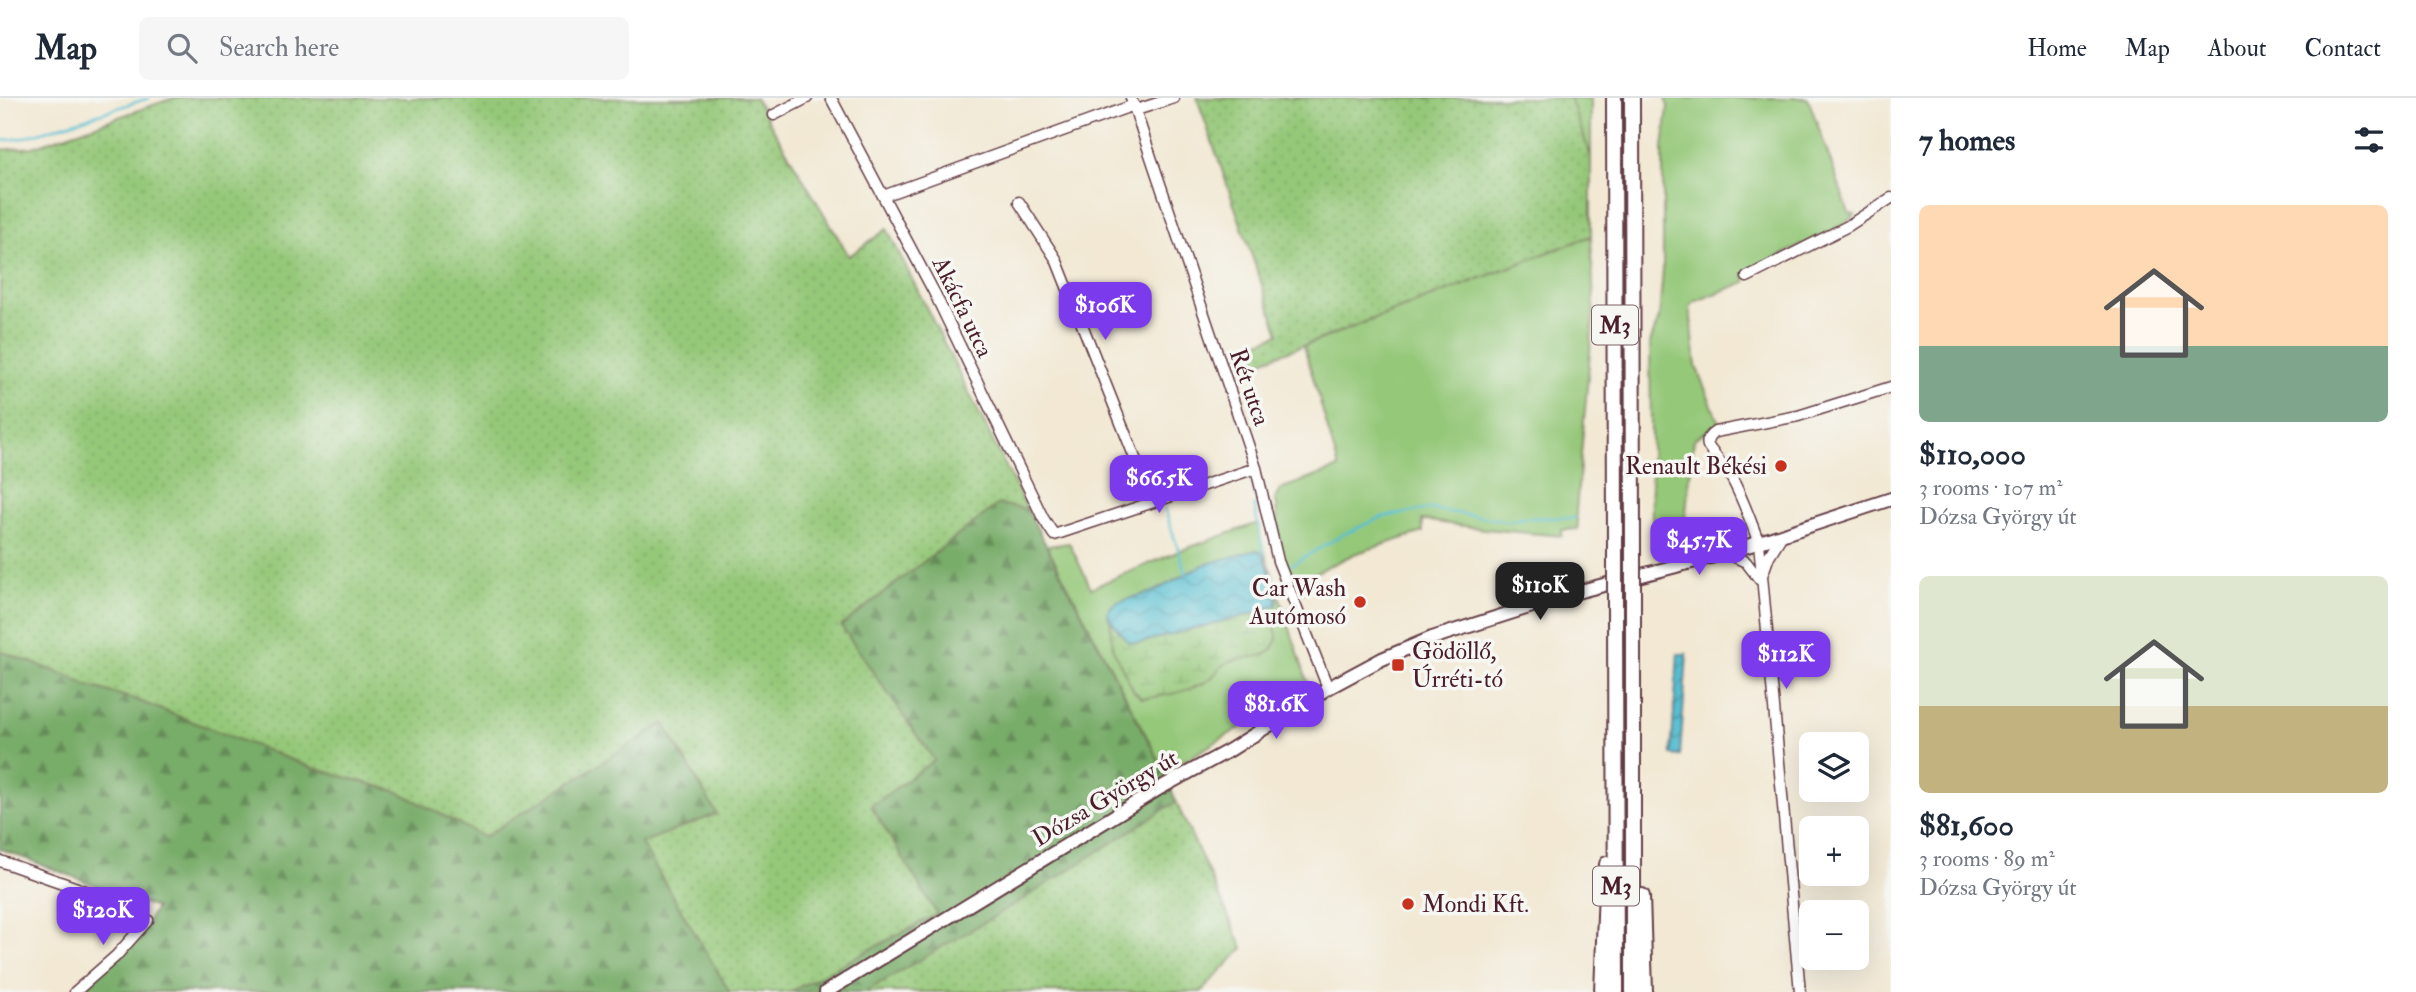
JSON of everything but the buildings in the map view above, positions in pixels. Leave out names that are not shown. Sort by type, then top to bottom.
[{"type":"highway","name":"M3","points":[[1614,98],[1616,992]]},
{"type":"highway","name":"M3","points":[[1632,98],[1633,992]]},
{"type":"highway","points":[[1602,992],[1606,868],[1615,779]]},
{"type":"highway","points":[[1632,801],[1640,853],[1645,992]]},
{"type":"main road","name":"Dózsa György út","points":[[826,992],[1160,788],[1230,750],[1328,688],[1382,659],[1432,638],[1573,593],[1726,553],[1891,499]]},
{"type":"street","points":[[774,115],[807,98]]},
{"type":"street","name":"Akácfa utca","points":[[831,98],[934,292],[1043,518],[1054,535],[1152,501]]},
{"type":"street","points":[[883,196],[1134,104],[1174,98]]},
{"type":"street","name":"Rét utca","points":[[1134,104],[1256,468],[1278,561],[1328,688]]},
{"type":"street","points":[[1747,277],[1848,226],[1891,198]]},
{"type":"street","points":[[1019,202],[1056,259],[1152,501],[1256,468]]},
{"type":"street","points":[[1800,992],[1759,543],[1745,503],[1720,459],[1708,445],[1714,432],[1798,416],[1891,387]]},
{"type":"street","points":[[1761,580],[1769,556],[1782,535]]},
{"type":"street","points":[[1726,553],[1745,562],[1761,580]]},
{"type":"street","points":[[0,861],[117,902],[148,920],[116,956],[75,992]]},
{"type":"green space","points":[[173,98],[755,98],[849,256],[887,229],[1027,509],[998,504],[841,626],[934,760],[871,806],[937,914],[790,992],[730,992],[641,843],[717,814],[664,723],[484,837],[399,792],[310,767],[0,651],[0,150],[33,147]]},
{"type":"green space","points":[[1197,98],[1570,98],[1591,157],[1591,236],[1241,369],[1238,351],[1279,334]]},
{"type":"green space","points":[[1570,98],[1591,98],[1591,157]]},
{"type":"green space","points":[[1666,98],[1808,98],[1849,213],[1855,215],[1839,228],[1744,273],[1746,282],[1694,302],[1690,308],[1696,366],[1719,423],[1694,439],[1685,521],[1652,522],[1650,343],[1659,318],[1663,269],[1663,148],[1668,107]]},
{"type":"green space","points":[[1591,236],[1594,308],[1576,511],[1578,529],[1562,530],[1562,536],[1422,520],[1423,532],[1354,554],[1302,579],[1304,592],[1293,590],[1283,563],[1275,499],[1280,489],[1339,468],[1304,346]]},
{"type":"green space","points":[[998,504],[1027,509],[1165,772],[1176,802],[1014,905],[865,992],[790,992],[937,914],[871,806],[934,760],[841,626]]},
{"type":"green space","points":[[1258,523],[1260,537],[1309,687],[1165,772],[1047,546],[1069,543],[1091,588],[1182,550]]},
{"type":"green space","points":[[1263,609],[1273,623],[1277,635],[1270,651],[1230,661],[1204,683],[1177,693],[1141,698],[1133,690],[1113,649],[1110,620],[1122,635],[1158,637]]},
{"type":"green space","points":[[0,651],[310,767],[399,792],[484,836],[663,723],[717,814],[641,843],[730,992],[79,992],[148,920],[156,908],[0,849]]},
{"type":"green space","points":[[1176,802],[1243,948],[1201,992],[865,992],[1014,905]]},
{"type":"water","points":[[1256,550],[1264,554],[1277,605],[1139,643],[1129,642],[1108,617],[1109,609],[1115,603],[1155,591],[1203,565]]},
{"type":"water","points":[[1678,654],[1687,654],[1680,756],[1671,755]]},
{"type":"waterway","points":[[0,141],[23,138],[149,98]]},
{"type":"waterway","points":[[1250,477],[1255,495]]},
{"type":"waterway","points":[[1254,505],[1264,554]]},
{"type":"waterway","points":[[1165,509],[1186,573]]},
{"type":"waterway","points":[[1291,565],[1344,534],[1382,517],[1430,509],[1508,521],[1524,518],[1575,518]]},
{"type":"place","name":"Renault Békési","points":[[1781,466]]},
{"type":"place","name":"Car Wash Autómosó","points":[[1360,602]]},
{"type":"place","name":"Gödöllő, Úrréti-tó","points":[[1398,665]]},
{"type":"place","name":"Mondi Kft.","points":[[1408,904]]}]
